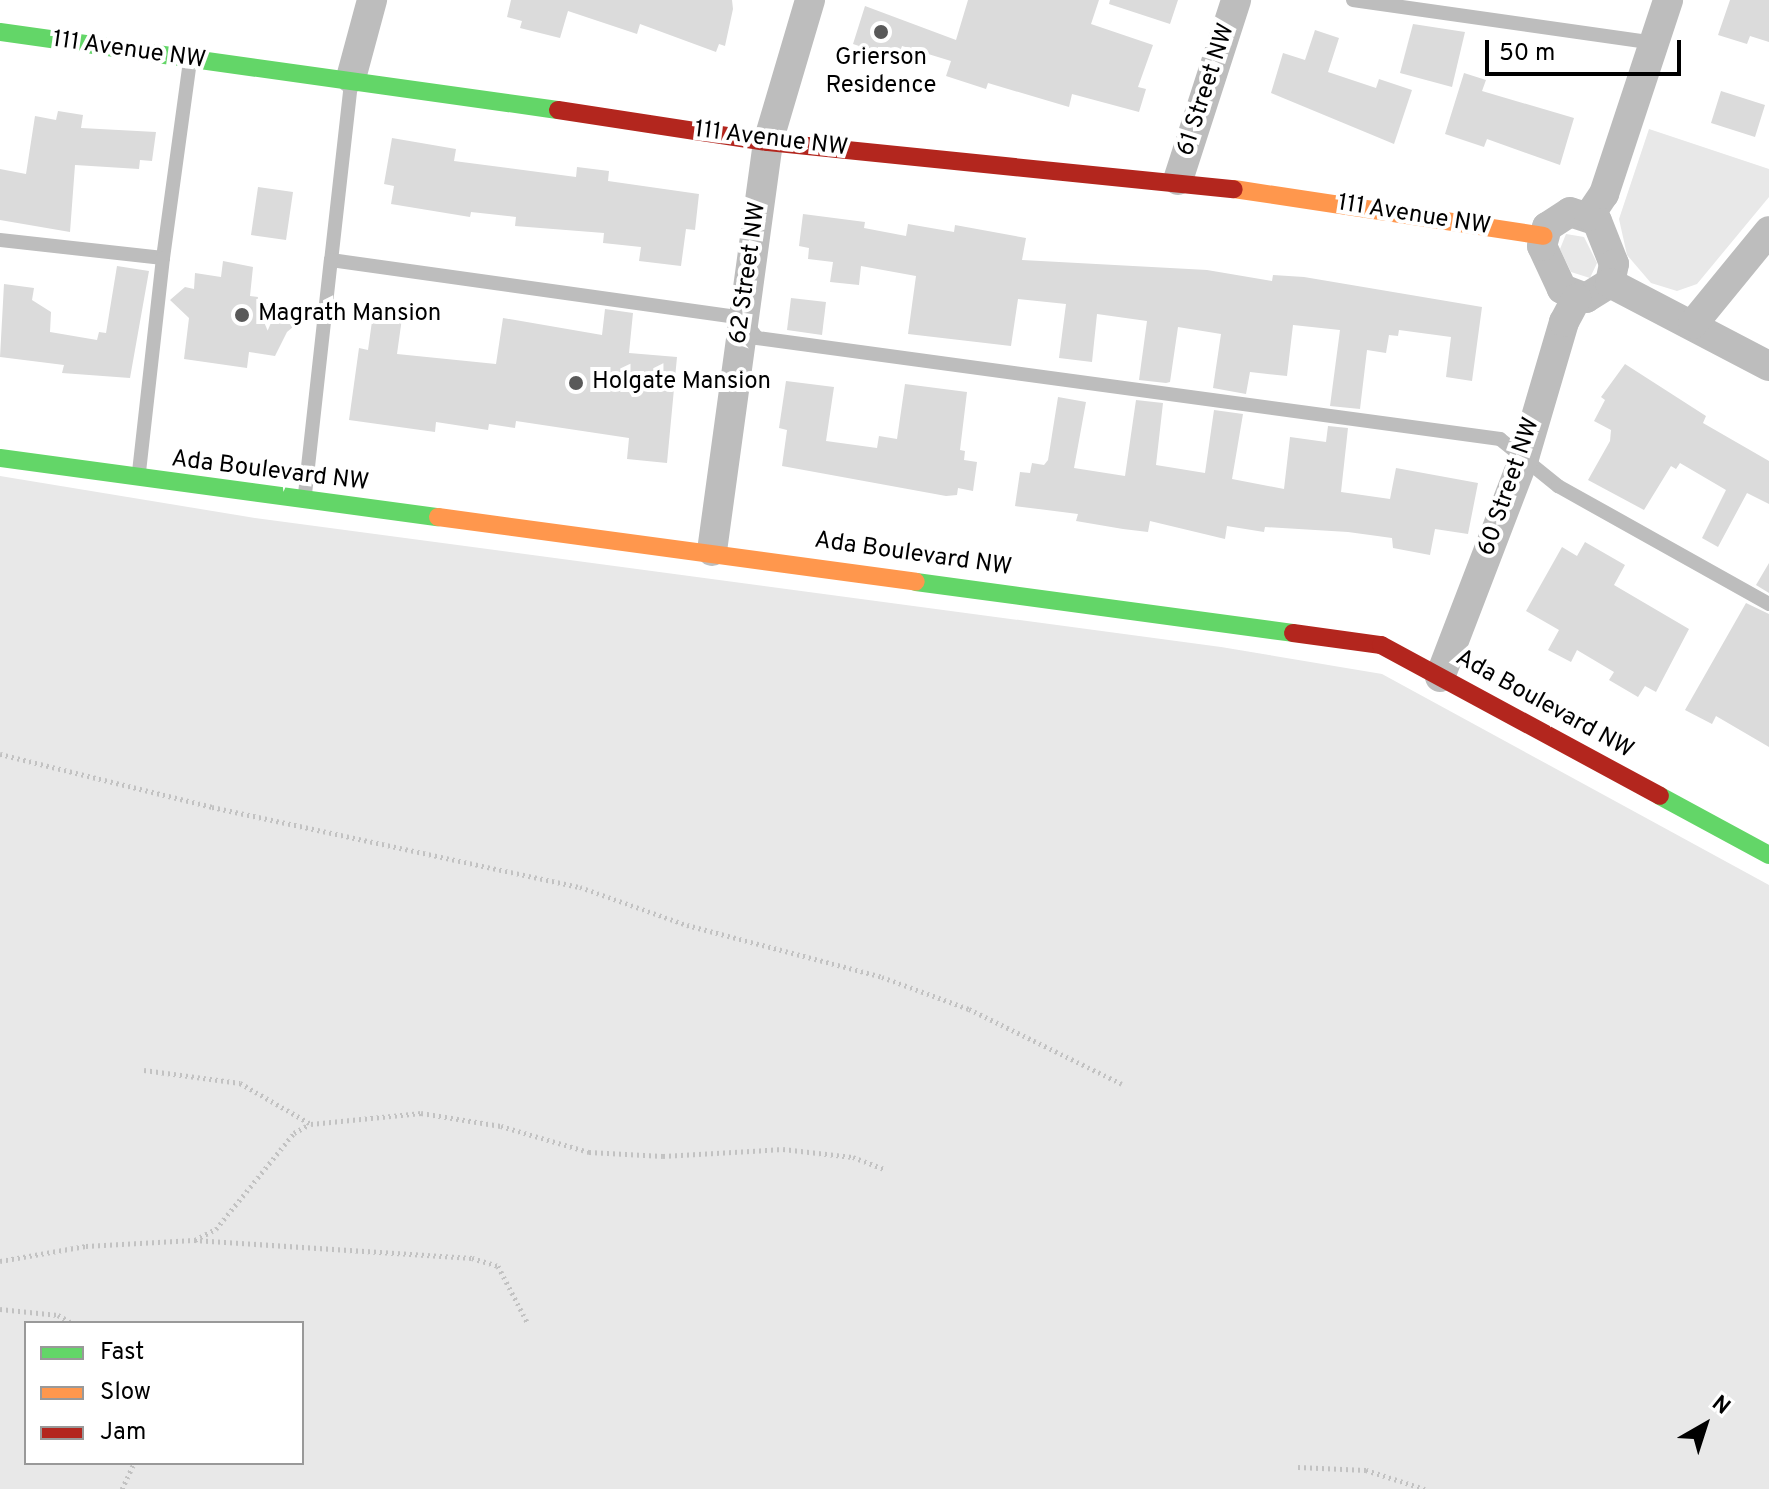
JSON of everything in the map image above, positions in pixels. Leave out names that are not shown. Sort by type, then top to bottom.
[{"type":"street","points":[[351,78],[372,0]]},
{"type":"street","name":"62 Street NW","points":[[712,551],[768,142],[810,0]]},
{"type":"street","name":"61 Street NW","points":[[1178,180],[1236,0]]},
{"type":"street","points":[[1589,216],[1604,194],[1668,0]]},
{"type":"street","name":"111 Avenue NW","points":[[0,32],[190,60],[351,78],[768,142],[1178,180],[1543,236]]},
{"type":"street","points":[[1561,215],[1589,216],[1602,229],[1612,255],[1610,283],[1596,295],[1577,298],[1556,283],[1543,236],[1561,215]]},
{"type":"street","points":[[1693,324],[1769,231]]},
{"type":"street","points":[[1610,283],[1769,366]]},
{"type":"street","name":"60 Street NW","points":[[1440,677],[1524,458],[1564,322],[1577,298]]},
{"type":"street","name":"Ada Boulevard NW","points":[[0,458],[138,480],[712,551],[1381,645],[1769,855]]},
{"type":"lane","points":[[1353,0],[1445,6],[1655,43]]},
{"type":"lane","points":[[138,480],[163,258],[190,60]]},
{"type":"lane","points":[[305,501],[351,78]]},
{"type":"lane","points":[[0,240],[163,258]]},
{"type":"lane","points":[[331,260],[742,318],[757,338],[1500,439],[1558,486],[1769,604]]},
{"type":"path","points":[[0,754],[212,807],[580,887],[687,925],[882,977],[969,1009],[1122,1084]]},
{"type":"path","points":[[144,1070],[240,1083],[311,1124]]},
{"type":"path","points":[[194,1240],[216,1229],[294,1133],[311,1124],[421,1113],[501,1126],[589,1152],[663,1156],[783,1149],[853,1157],[884,1169]]},
{"type":"path","points":[[0,1261],[86,1246],[194,1240],[472,1258],[498,1266],[527,1322]]},
{"type":"path","points":[[0,1309],[58,1315],[68,1321]]},
{"type":"path","points":[[122,1489],[133,1465]]},
{"type":"path","points":[[1298,1467],[1366,1470],[1425,1489]]},
{"type":"shaded area","points":[[1649,129],[1769,169],[1769,197],[1697,284],[1677,291],[1651,283],[1627,255],[1619,219]]},
{"type":"shaded area","points":[[1566,234],[1584,237],[1597,263],[1590,278],[1571,272],[1560,249]]},
{"type":"shaded area","points":[[0,476],[255,518],[1221,647],[1382,674],[1769,885],[1769,1489],[0,1489]]},
{"type":"building","points":[[511,0],[732,0],[733,9],[725,46],[719,44],[716,52],[640,24],[637,34],[568,11],[560,38],[520,28],[522,21],[507,17]]},
{"type":"building","points":[[968,0],[1099,0],[1091,24],[1153,45],[1138,87],[1146,89],[1139,112],[1072,94],[1069,107],[988,83],[986,89],[946,76],[951,61],[902,46],[895,66],[857,54],[859,46],[853,44],[865,6],[956,40]]},
{"type":"building","points":[[1110,0],[1178,0],[1170,24],[1109,4]]},
{"type":"building","points":[[1730,0],[1769,0],[1769,42],[1750,36],[1747,44],[1718,35]]},
{"type":"building","points":[[1413,24],[1465,32],[1452,87],[1400,73]]},
{"type":"building","points":[[1315,30],[1339,38],[1328,72],[1376,88],[1379,79],[1412,90],[1394,144],[1271,93],[1283,53],[1305,60]]},
{"type":"building","points":[[1464,73],[1486,80],[1482,91],[1574,118],[1560,165],[1487,139],[1484,147],[1445,134]]},
{"type":"building","points":[[1721,91],[1765,105],[1755,137],[1711,123]]},
{"type":"building","points":[[58,111],[83,115],[81,128],[156,132],[152,161],[140,160],[139,169],[75,165],[70,232],[0,220],[0,169],[26,174],[35,116],[56,120]]},
{"type":"building","points":[[392,138],[456,149],[454,161],[576,177],[577,167],[609,171],[608,181],[699,194],[695,230],[686,229],[681,266],[639,261],[641,247],[603,243],[604,233],[515,226],[516,217],[471,212],[470,217],[391,204],[394,186],[384,184]]},
{"type":"building","points":[[258,187],[293,192],[286,240],[251,235]]},
{"type":"building","points":[[803,214],[865,222],[864,228],[906,236],[908,224],[954,232],[955,225],[1026,238],[1022,260],[1207,270],[1272,281],[1273,275],[1304,277],[1482,307],[1472,381],[1446,377],[1451,337],[1399,330],[1398,336],[1389,335],[1386,353],[1367,350],[1360,409],[1330,406],[1340,330],[1293,325],[1287,376],[1250,372],[1246,394],[1213,388],[1221,334],[1178,327],[1170,382],[1166,383],[1139,380],[1147,321],[1097,314],[1092,362],[1059,358],[1066,304],[1018,299],[1011,346],[908,334],[916,276],[861,266],[859,285],[830,282],[833,262],[808,259],[809,248],[799,246]]},
{"type":"building","name":"Magrath Mansion","points":[[223,261],[253,267],[250,296],[258,297],[257,303],[293,308],[306,316],[287,332],[275,356],[249,352],[247,368],[184,359],[189,318],[170,300],[185,287],[194,289],[195,273],[221,277]]},
{"type":"building","points":[[117,266],[149,271],[130,378],[62,373],[64,365],[0,357],[4,284],[34,288],[32,300],[51,312],[50,332],[97,340],[99,332],[106,333]]},
{"type":"building","points":[[791,298],[826,302],[822,335],[787,330]]},
{"type":"building","points":[[605,309],[633,313],[629,353],[677,357],[667,463],[627,459],[629,438],[516,421],[515,428],[489,424],[488,430],[436,422],[435,432],[349,420],[359,348],[368,350],[373,314],[402,318],[397,354],[496,364],[503,318],[602,335]]},
{"type":"building","points":[[1625,364],[1706,416],[1703,423],[1769,461],[1769,504],[1747,493],[1718,547],[1702,538],[1726,490],[1680,463],[1676,469],[1671,466],[1644,510],[1588,480],[1610,441],[1611,430],[1594,421],[1605,400],[1601,397]]},
{"type":"building","points":[[786,381],[834,387],[826,441],[877,448],[879,436],[897,439],[905,384],[967,392],[960,450],[965,451],[964,460],[977,462],[973,491],[958,488],[957,495],[946,496],[782,466],[787,430],[779,428]]},
{"type":"building","points":[[1058,397],[1086,402],[1074,468],[1125,476],[1136,400],[1163,403],[1156,465],[1205,473],[1214,410],[1243,414],[1232,479],[1284,489],[1290,437],[1326,442],[1328,426],[1348,428],[1341,492],[1390,499],[1396,468],[1478,483],[1468,534],[1435,529],[1430,555],[1393,548],[1392,538],[1348,532],[1265,527],[1264,532],[1227,526],[1225,539],[1150,521],[1148,532],[1076,521],[1078,514],[1015,506],[1020,472],[1030,473],[1032,463],[1044,465],[1048,460]]},
{"type":"building","points":[[1585,542],[1625,565],[1614,585],[1689,629],[1656,692],[1645,686],[1638,697],[1609,680],[1614,672],[1577,650],[1571,662],[1548,650],[1559,630],[1526,611],[1562,547],[1577,556]]},
{"type":"building","points":[[1769,563],[1769,593],[1756,585]]},
{"type":"building","points":[[1746,603],[1769,614],[1769,747],[1716,716],[1712,724],[1685,710]]},
{"type":"traffic: fast","points":[[0,32],[558,110]]},
{"type":"traffic: fast","points":[[0,458],[438,517]]},
{"type":"traffic: fast","points":[[916,582],[1293,633]]},
{"type":"traffic: fast","points":[[1660,796],[1769,855]]},
{"type":"traffic: slow","points":[[1234,189],[1543,236]]},
{"type":"traffic: slow","points":[[438,517],[916,582]]},
{"type":"traffic: jam","points":[[558,110],[768,142],[1234,189]]},
{"type":"traffic: jam","points":[[1293,633],[1381,645],[1660,796]]},
{"type":"place","name":"Grierson Residence","points":[[881,32]]},
{"type":"place","name":"Magrath Mansion","points":[[242,315]]},
{"type":"place","name":"Holgate Mansion","points":[[576,383]]}]
